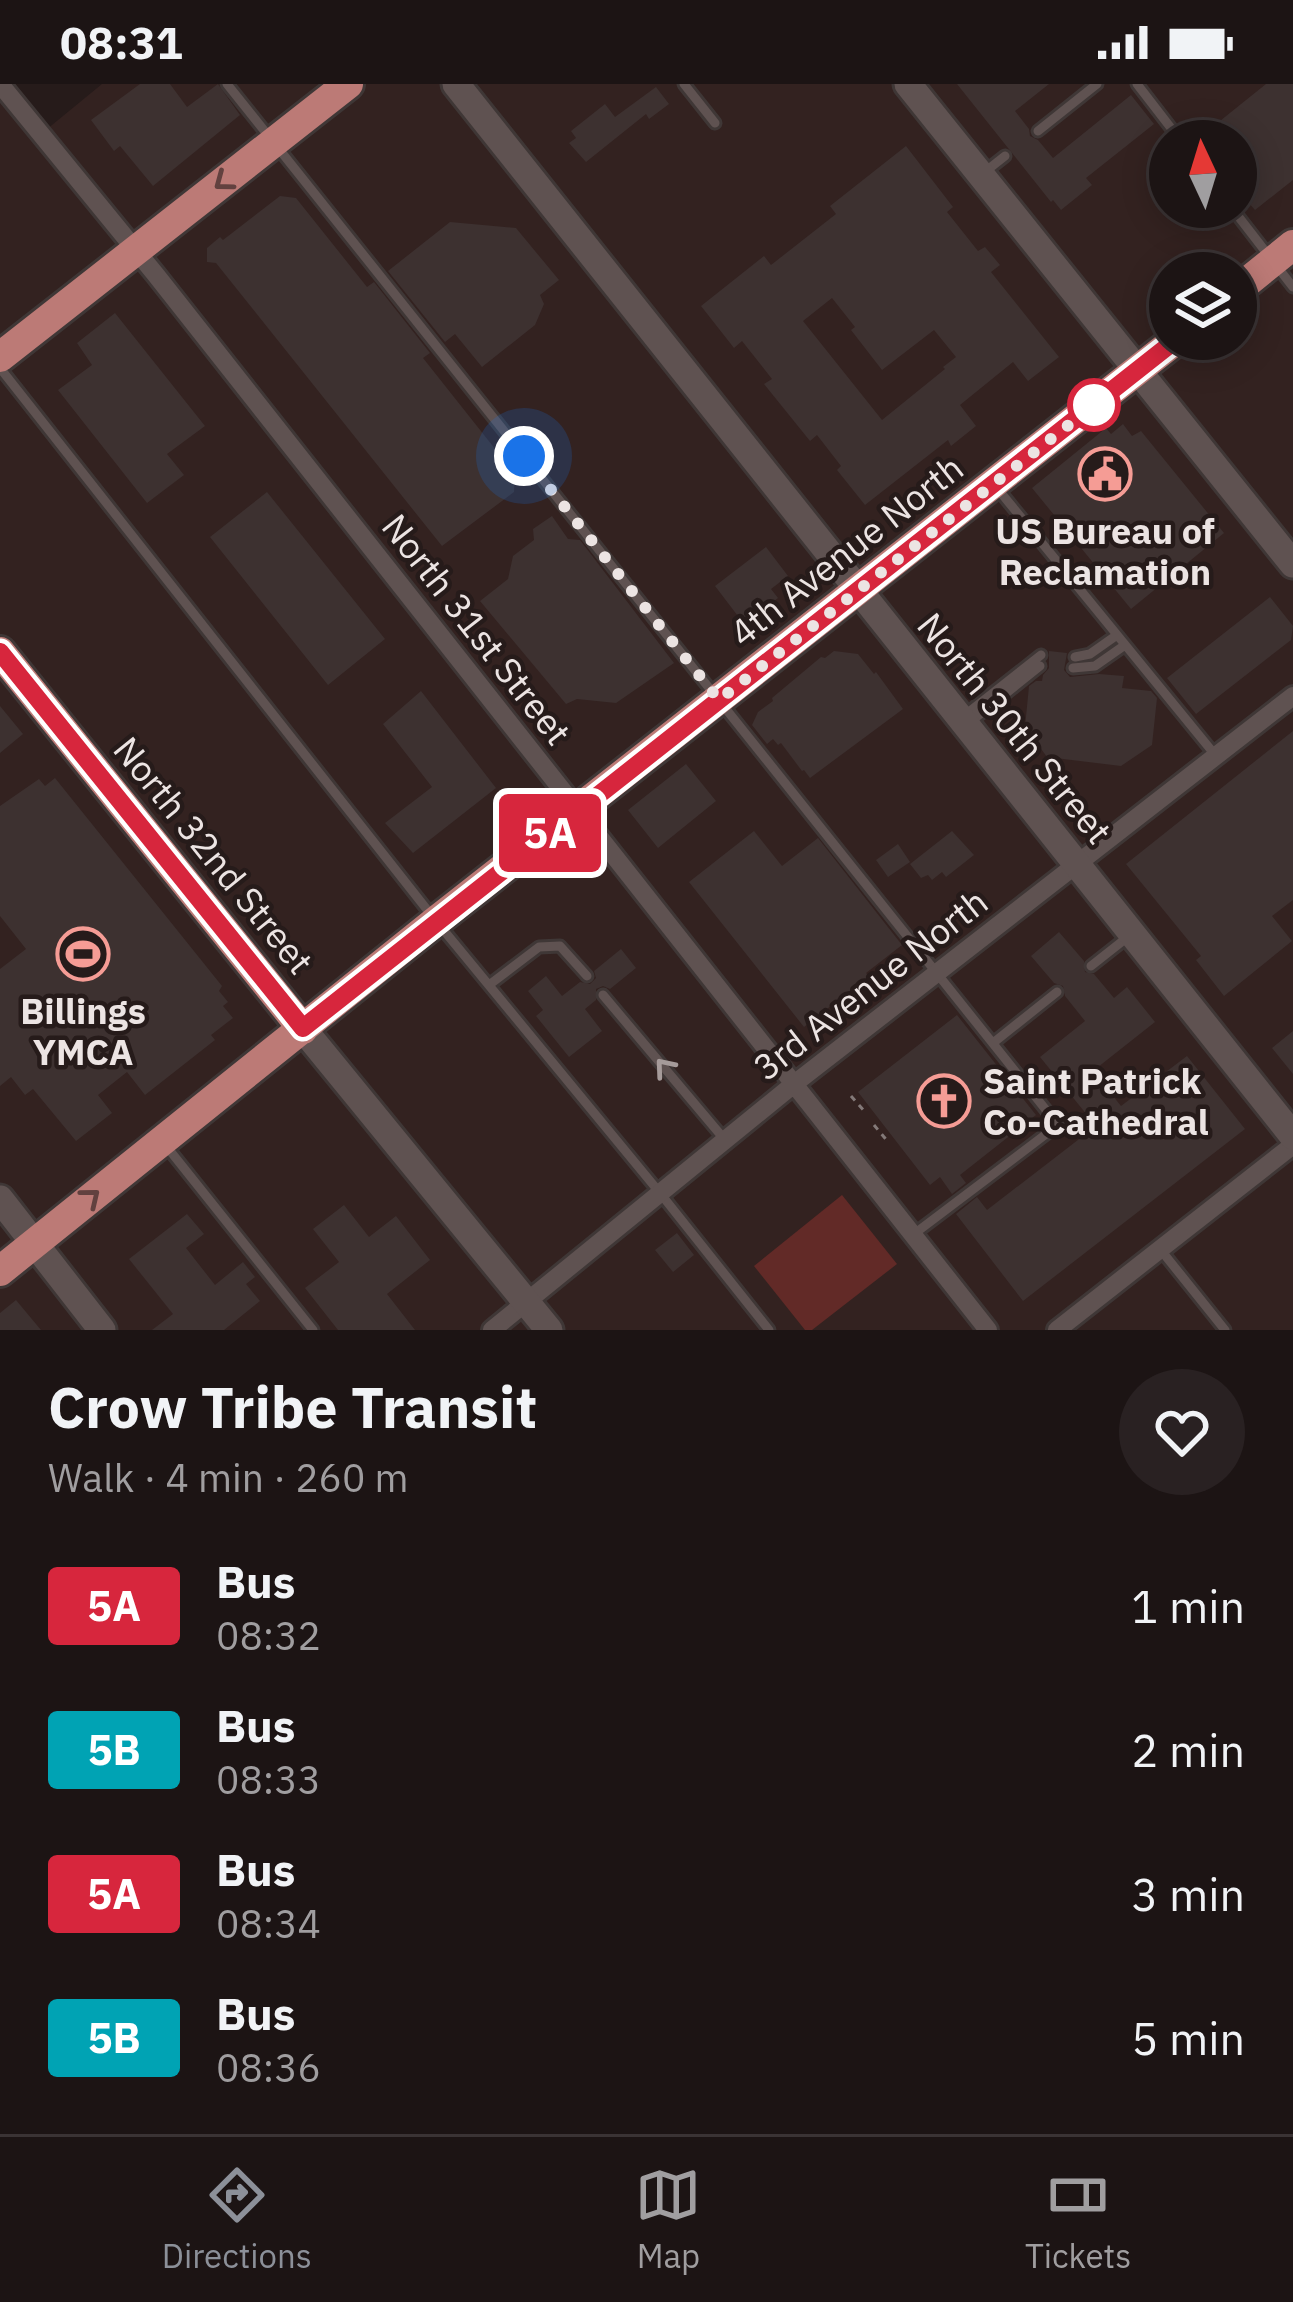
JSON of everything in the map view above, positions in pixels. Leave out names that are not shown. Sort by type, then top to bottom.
[{"type":"main road","points":[[0,357],[348,84]]},
{"type":"main road","points":[[1257,274],[1283,254]]},
{"type":"main road","name":"4th Avenue North","points":[[0,1271],[436,921],[1151,360]]},
{"type":"main road","name":"North 32nd Street","points":[[0,652],[303,1028]]},
{"type":"street","name":"North 31st Street","points":[[0,84],[136,249],[988,1330]]},
{"type":"street","name":"North 30th Street","points":[[456,84],[1293,1140]]},
{"type":"street","points":[[908,84],[1293,564]]},
{"type":"street","name":"3rd Avenue North","points":[[492,1330],[794,1084],[1293,696]]},
{"type":"street","name":"North 32nd Street","points":[[303,1028],[549,1330]]},
{"type":"street","points":[[1057,1330],[1293,1140]]},
{"type":"street","points":[[0,1199],[102,1330]]},
{"type":"lane","points":[[227,84],[1058,1125],[913,1234]]},
{"type":"lane","points":[[684,84],[715,123]]},
{"type":"lane","points":[[1038,130],[1097,84]]},
{"type":"lane","points":[[1138,84],[1165,120]]},
{"type":"lane","points":[[981,175],[1005,156]]},
{"type":"lane","points":[[1254,228],[1283,254],[1293,287]]},
{"type":"lane","points":[[0,368],[436,921],[770,1330]]},
{"type":"lane","points":[[994,484],[1216,757]]},
{"type":"lane","points":[[1117,635],[1074,663],[1095,666],[1125,645]]},
{"type":"lane","points":[[963,722],[1040,660]]},
{"type":"lane","points":[[1091,966],[1132,934]]},
{"type":"lane","points":[[489,985],[539,947],[560,946],[587,976]]},
{"type":"lane","points":[[992,1043],[1057,992]]},
{"type":"lane","points":[[603,994],[725,1140]]},
{"type":"lane","points":[[161,1139],[313,1330]]},
{"type":"lane","points":[[1160,1249],[1225,1330]]},
{"type":"path","points":[[851,1096],[866,1113]]},
{"type":"path","points":[[874,1125],[889,1143]]},
{"type":"shaded area","points":[[0,84],[41,134],[102,84],[1293,84],[1293,1330],[0,1330]]},
{"type":"shaded area","points":[[842,1195],[897,1264],[812,1330],[805,1330],[754,1266]]},
{"type":"building","points":[[140,84],[170,84],[187,107],[218,84],[240,115],[153,186],[120,146],[114,151],[91,120]]},
{"type":"building","points":[[957,84],[1049,84],[1015,111],[1030,136],[1053,158],[1131,95],[1151,120],[1149,128],[1086,178],[1092,185],[1061,210]]},
{"type":"building","points":[[1266,84],[1293,84],[1293,180],[1257,208],[1257,120],[1221,120]]},
{"type":"building","points":[[656,87],[669,104],[649,119],[646,114],[586,162],[569,143],[576,138],[571,131],[605,104],[615,117]]},
{"type":"building","points":[[906,146],[953,207],[947,212],[978,251],[985,247],[1000,265],[991,272],[1059,357],[1028,381],[1013,362],[960,405],[976,426],[951,446],[948,440],[865,505],[817,435],[810,441],[764,384],[772,379],[742,341],[734,348],[701,306],[764,256],[771,265],[836,214],[830,206]],"holes":[[[832,298],[855,327],[851,330],[882,370],[934,330],[956,357],[882,420],[803,321]]]},
{"type":"building","points":[[280,196],[296,198],[367,287],[374,282],[430,353],[423,358],[515,474],[514,492],[442,546],[216,263],[207,262],[207,248]]},
{"type":"building","points":[[450,222],[516,228],[559,280],[540,295],[544,304],[535,325],[482,367],[455,334],[445,342],[388,271]]},
{"type":"building","points":[[115,313],[205,426],[167,454],[184,475],[147,503],[58,390],[92,365],[77,343]]},
{"type":"building","points":[[1123,424],[1132,436],[1141,431],[1224,533],[1131,609],[1032,488],[1106,428],[1111,434]]},
{"type":"building","points":[[267,492],[385,639],[328,685],[210,537]]},
{"type":"building","points":[[552,516],[568,539],[580,540],[674,663],[616,703],[577,699],[566,704],[480,601],[508,579],[513,556],[534,540],[533,529]]},
{"type":"building","points":[[766,547],[788,576],[771,589],[778,598],[744,624],[715,586]]},
{"type":"building","points":[[1270,597],[1293,626],[1291,640],[1196,714],[1167,678]]},
{"type":"building","points":[[834,651],[858,654],[903,709],[810,778],[781,743],[773,739],[767,744],[752,725],[772,698]]},
{"type":"building","points":[[1049,651],[1067,653],[1064,670],[1070,677],[1124,676],[1122,688],[1151,691],[1157,698],[1152,745],[1121,766],[1047,757],[1025,727],[1029,686],[1042,681],[1049,668]]},
{"type":"building","points":[[421,691],[496,788],[413,853],[385,823],[432,787],[383,724]]},
{"type":"building","points":[[0,706],[23,734],[0,753]]},
{"type":"building","points":[[1293,731],[1293,900],[1272,916],[1292,941],[1224,996],[1196,960],[1201,956],[1126,864]]},
{"type":"building","points":[[686,764],[716,801],[658,848],[628,810]]},
{"type":"building","points":[[55,778],[222,986],[219,991],[228,1002],[223,1006],[233,1018],[211,1035],[215,1040],[145,1095],[127,1072],[98,1095],[112,1113],[76,1141],[33,1089],[25,1095],[11,1077],[0,1086],[0,969],[26,949],[0,916],[0,806],[39,779],[45,786]]},
{"type":"building","points":[[754,831],[782,866],[818,838],[902,945],[804,1027],[689,882]]},
{"type":"building","points":[[952,831],[974,855],[946,877],[942,872],[932,880],[928,875],[921,878],[910,864]]},
{"type":"building","points":[[898,844],[910,862],[888,877],[876,860]]},
{"type":"building","points":[[1059,932],[1084,961],[1085,972],[1094,974],[1114,998],[1127,987],[1155,1022],[1093,1071],[1121,1106],[1187,1056],[1245,1129],[1023,1301],[956,1214],[977,1197],[987,1210],[1096,1126],[1040,1057],[1085,1021],[1065,996],[1063,986],[1054,983],[1031,956]]},
{"type":"building","points":[[621,949],[636,968],[610,989],[596,989],[596,1000],[585,1009],[602,1031],[569,1057],[536,1016],[543,1010],[528,991],[546,976],[562,996],[580,982],[590,984],[596,978],[594,971]]},
{"type":"building","name":"Saint Patrick Co-Cathedral","points":[[957,1015],[1036,1115],[960,1175],[966,1183],[952,1194],[940,1177],[930,1185],[858,1092]]},
{"type":"building","points":[[1293,1031],[1293,1074],[1272,1048]]},
{"type":"building","points":[[344,1205],[369,1237],[396,1216],[430,1260],[387,1294],[415,1330],[338,1330],[305,1288],[339,1262],[313,1229]]},
{"type":"building","points":[[187,1214],[204,1234],[186,1248],[215,1285],[243,1262],[255,1277],[246,1284],[260,1301],[224,1330],[152,1330],[173,1314],[129,1259]]},
{"type":"building","points":[[677,1233],[694,1255],[673,1272],[655,1250]]},
{"type":"building","points":[[16,1300],[41,1330],[0,1330],[0,1313]]},
{"type":"bus line","name":"5A","points":[[0,652],[303,1028],[1150,360]]},
{"type":"place","name":"US Bureau of Reclamation","points":[[1105,474]]},
{"type":"place","name":"Billings YMCA","points":[[83,954]]},
{"type":"place","name":"Saint Patrick Co-Cathedral","points":[[944,1101]]},
{"type":"route","points":[[524,456],[719,700],[1094,405]]}]
